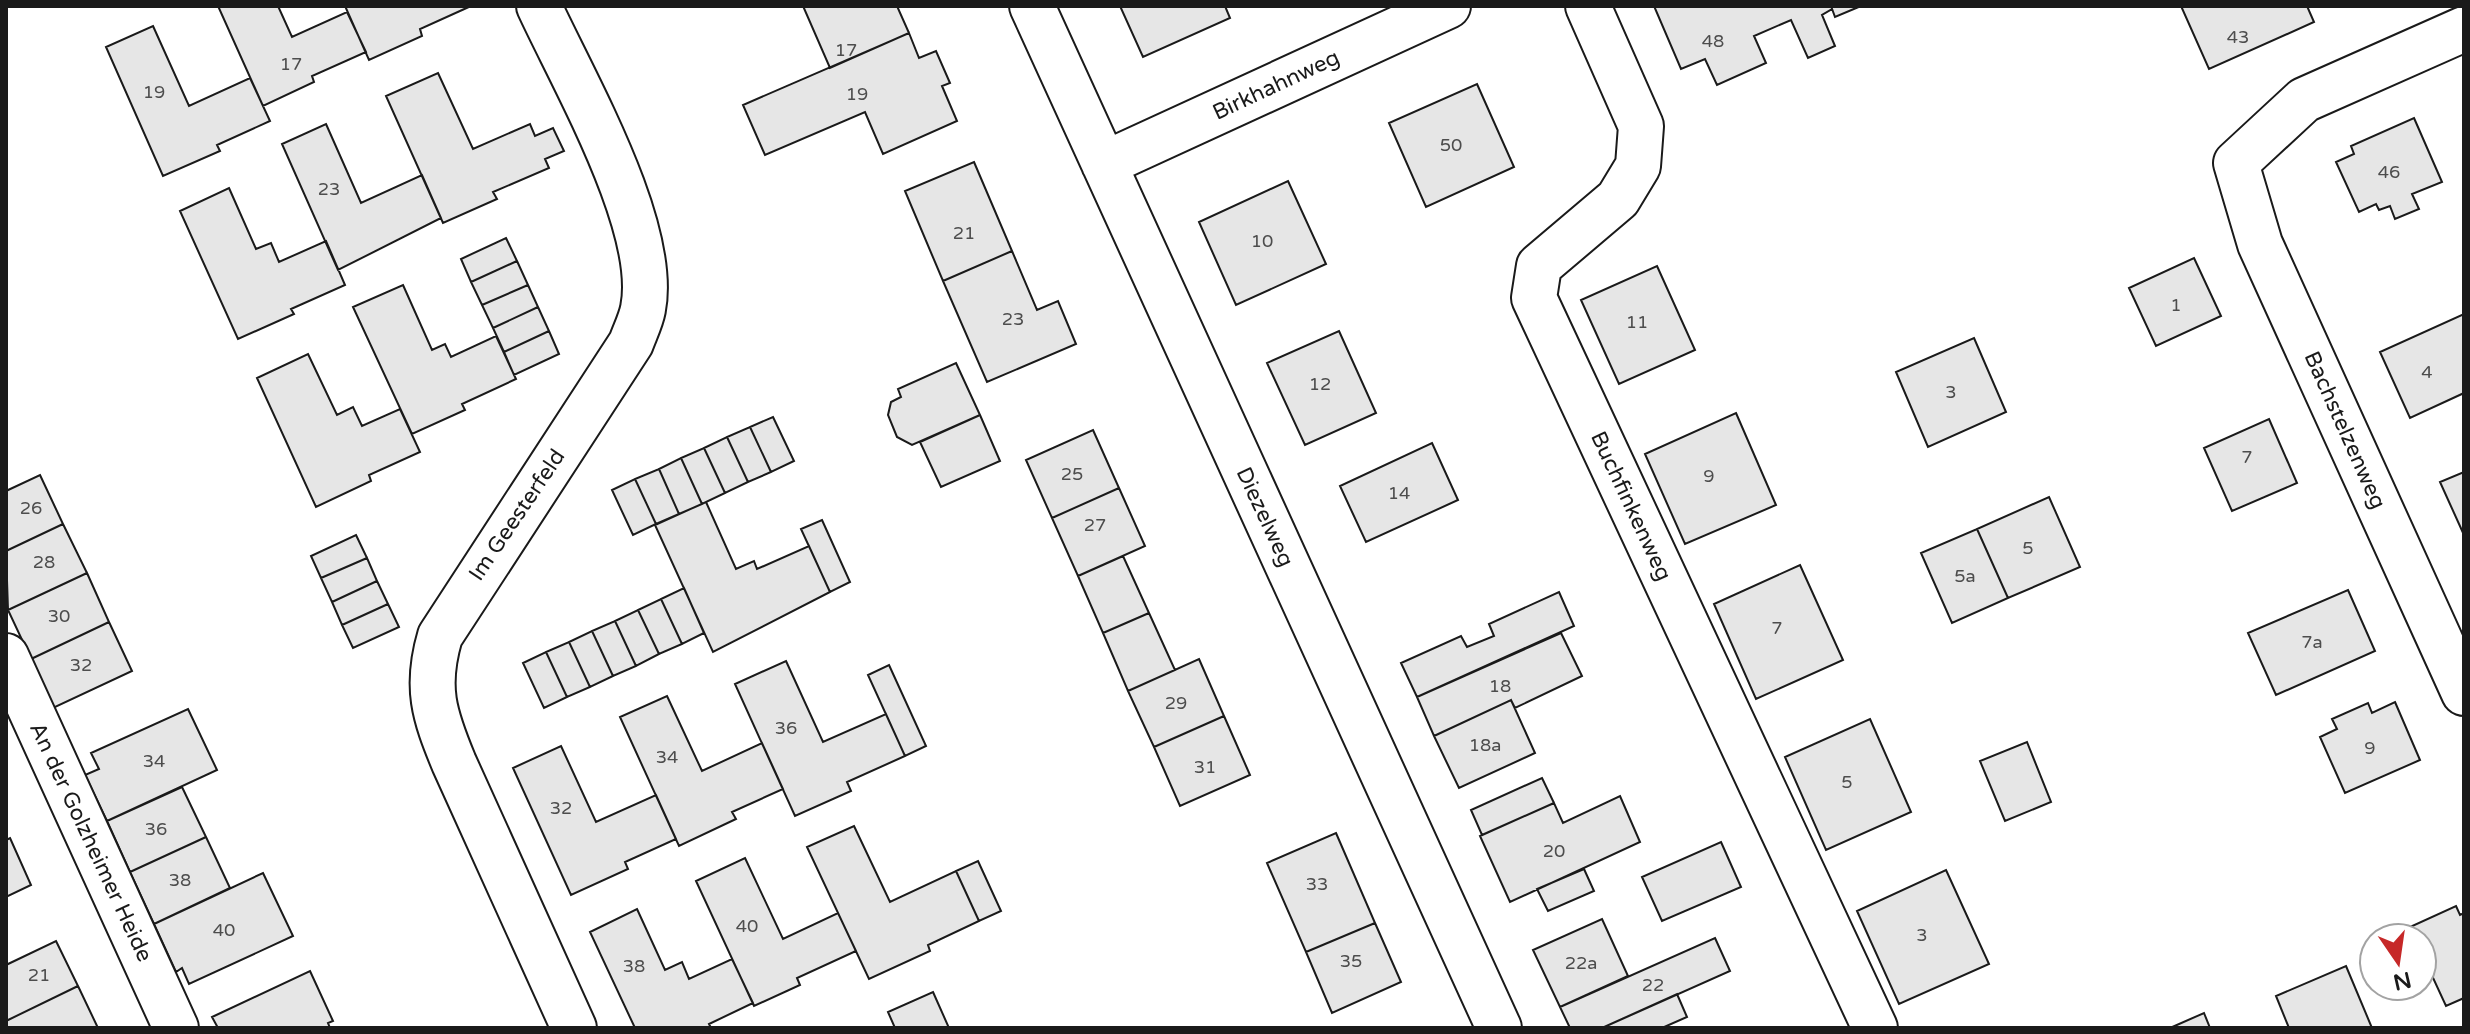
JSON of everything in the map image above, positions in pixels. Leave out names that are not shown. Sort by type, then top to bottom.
[{"type":"street","name":"Im Geesterfeld","points":[[539,6],[633,212],[644,264],[643,308],[631,343],[440,636],[431,666],[431,694],[438,726],[574,1028]]},
{"type":"street","name":"Diezelweg","points":[[1032,6],[1499,1028]]},
{"type":"street","name":"Buchfinkenweg","points":[[1588,6],[1641,126],[1638,166],[1618,199],[1539,266],[1534,298],[1875,1028]]},
{"type":"street","name":"Birkhahnweg","points":[[1104,164],[1422,11]]},
{"type":"street","name":"Bachstelzenweg","points":[[2464,29],[2304,100],[2236,163],[2260,244],[2464,693]]},
{"type":"street","name":"An der Golzheimer Heide","points":[[6,656],[176,1028]]},
{"type":"building","points":[[218,6],[278,6],[292,37],[347,12],[366,52],[312,76],[314,82],[263,106]]},
{"type":"building","points":[[345,6],[471,6],[420,29],[422,36],[369,60]]},
{"type":"building","points":[[803,6],[897,6],[909,33],[830,68]]},
{"type":"building","points":[[1120,6],[1225,6],[1230,18],[1143,57]]},
{"type":"building","points":[[1654,6],[1831,6],[1832,9],[1822,15],[1835,46],[1808,58],[1791,20],[1754,36],[1766,63],[1717,85],[1705,59],[1681,69]]},
{"type":"building","points":[[1831,6],[1861,6],[1835,17]]},
{"type":"building","points":[[2181,6],[2307,6],[2314,22],[2209,69]]},
{"type":"building","points":[[153,26],[189,106],[250,78],[270,121],[217,145],[220,151],[163,176],[106,47]]},
{"type":"building","points":[[909,33],[919,58],[936,51],[950,83],[942,86],[957,121],[883,154],[865,112],[765,155],[743,105]]},
{"type":"building","points":[[438,73],[473,149],[530,124],[535,136],[553,128],[564,151],[545,159],[549,168],[493,192],[497,199],[443,223],[386,96]]},
{"type":"building","points":[[1477,84],[1514,167],[1426,207],[1389,123]]},
{"type":"building","points":[[2414,118],[2442,182],[2412,194],[2419,209],[2395,219],[2390,206],[2379,210],[2376,204],[2359,212],[2336,162],[2354,154],[2351,146]]},
{"type":"building","points":[[326,124],[361,203],[422,175],[441,218],[338,270],[282,144]]},
{"type":"building","points":[[974,162],[1012,251],[943,281],[905,191]]},
{"type":"building","points":[[1288,181],[1326,264],[1236,305],[1199,222]]},
{"type":"building","points":[[229,188],[256,249],[271,243],[279,262],[326,241],[345,285],[291,309],[294,314],[238,339],[180,211]]},
{"type":"building","points":[[506,238],[517,261],[471,282],[461,259]]},
{"type":"building","points":[[1012,251],[1037,310],[1058,301],[1076,344],[987,382],[943,281]]},
{"type":"building","points":[[2194,258],[2221,316],[2156,346],[2129,288]]},
{"type":"building","points":[[517,261],[528,285],[482,305],[471,282]]},
{"type":"building","points":[[1657,266],[1695,350],[1619,384],[1581,300]]},
{"type":"building","points":[[403,285],[432,350],[445,344],[451,357],[496,336],[516,379],[462,404],[465,410],[412,434],[353,307]]},
{"type":"building","points":[[528,285],[538,307],[493,328],[482,305]]},
{"type":"building","points":[[538,307],[549,331],[504,352],[493,328]]},
{"type":"building","points":[[2464,314],[2464,393],[2410,418],[2380,352]]},
{"type":"building","points":[[549,331],[559,354],[514,375],[504,352]]},
{"type":"building","points":[[1339,331],[1376,413],[1305,445],[1267,363]]},
{"type":"building","points":[[1974,338],[2006,412],[1928,447],[1896,372]]},
{"type":"building","points":[[308,354],[337,415],[353,407],[362,426],[400,409],[420,452],[369,475],[371,481],[316,507],[257,378]]},
{"type":"building","points":[[956,363],[980,415],[912,445],[897,437],[888,415],[891,402],[901,397],[898,389]]},
{"type":"building","points":[[1736,413],[1776,505],[1685,544],[1645,454]]},
{"type":"building","points":[[980,415],[1000,461],[941,487],[920,442]]},
{"type":"building","points":[[773,417],[794,461],[771,472],[750,427]]},
{"type":"building","points":[[2269,419],[2297,483],[2232,511],[2204,448]]},
{"type":"building","points":[[750,427],[771,472],[748,482],[727,437]]},
{"type":"building","points":[[1093,430],[1119,488],[1052,518],[1026,460]]},
{"type":"building","points":[[727,437],[748,482],[725,493],[704,448]]},
{"type":"building","points":[[1432,443],[1458,500],[1366,542],[1340,486]]},
{"type":"building","points":[[704,448],[725,493],[702,504],[681,458]]},
{"type":"building","points":[[681,458],[702,504],[679,514],[659,469]]},
{"type":"building","points":[[659,469],[679,514],[656,524],[635,479]]},
{"type":"building","points":[[2464,472],[2464,535],[2440,482]]},
{"type":"building","points":[[40,475],[63,524],[6,551],[6,491]]},
{"type":"building","points":[[635,479],[656,524],[633,535],[612,490]]},
{"type":"building","points":[[1119,488],[1145,546],[1078,576],[1052,518]]},
{"type":"building","points":[[2049,497],[2080,567],[2008,598],[1977,529]]},
{"type":"building","points":[[706,502],[736,569],[754,561],[757,569],[809,546],[830,592],[713,652],[655,525]]},
{"type":"building","points":[[822,520],[850,582],[830,592],[801,529]]},
{"type":"building","points":[[63,524],[87,573],[8,610],[6,551]]},
{"type":"building","points":[[1977,529],[2008,598],[1952,623],[1921,553]]},
{"type":"building","points":[[356,535],[367,558],[321,578],[311,556]]},
{"type":"building","points":[[1123,556],[1149,613],[1103,633],[1078,576]]},
{"type":"building","points":[[367,558],[377,581],[332,602],[321,578]]},
{"type":"building","points":[[1800,565],[1843,660],[1756,699],[1714,604]]},
{"type":"building","points":[[87,573],[109,622],[31,659],[8,610]]},
{"type":"building","points":[[377,581],[388,604],[342,625],[332,602]]},
{"type":"building","points":[[684,588],[704,633],[682,644],[661,599]]},
{"type":"building","points":[[2348,590],[2375,651],[2276,695],[2248,633]]},
{"type":"building","points":[[1559,592],[1574,626],[1417,697],[1401,663],[1461,636],[1467,647],[1494,636],[1489,624]]},
{"type":"building","points":[[661,599],[682,644],[659,654],[638,610]]},
{"type":"building","points":[[388,604],[399,627],[353,648],[342,625]]},
{"type":"building","points":[[638,610],[659,654],[636,666],[615,621]]},
{"type":"building","points":[[1149,613],[1175,670],[1128,691],[1103,633]]},
{"type":"building","points":[[615,621],[636,666],[613,676],[592,631]]},
{"type":"building","points":[[109,622],[132,671],[53,708],[31,659]]},
{"type":"building","points":[[592,631],[613,676],[590,687],[569,642]]},
{"type":"building","points":[[1561,633],[1582,676],[1515,708],[1511,700],[1434,736],[1417,697]]},
{"type":"building","points":[[569,642],[590,687],[567,697],[546,652]]},
{"type":"building","points":[[546,652],[567,697],[544,708],[523,663]]},
{"type":"building","points":[[1199,659],[1224,716],[1154,747],[1128,691]]},
{"type":"building","points":[[786,661],[823,742],[886,714],[905,756],[847,782],[851,791],[795,816],[735,684]]},
{"type":"building","points":[[889,665],[926,746],[905,756],[868,675]]},
{"type":"building","points":[[667,696],[702,771],[762,743],[783,789],[732,812],[736,819],[679,846],[620,717]]},
{"type":"building","points":[[1511,700],[1535,753],[1459,788],[1434,736]]},
{"type":"building","points":[[2395,702],[2420,760],[2345,793],[2320,737],[2337,729],[2332,719],[2368,703],[2372,713]]},
{"type":"building","points":[[188,709],[217,770],[107,821],[85,775],[99,769],[91,753]]},
{"type":"building","points":[[1224,716],[1250,775],[1180,806],[1154,747]]},
{"type":"building","points":[[1870,719],[1911,812],[1826,850],[1785,757]]},
{"type":"building","points":[[2027,742],[2051,802],[2005,821],[1980,761]]},
{"type":"building","points":[[561,746],[596,822],[656,795],[676,839],[625,862],[628,869],[571,895],[513,768]]},
{"type":"building","points":[[1542,778],[1554,803],[1482,835],[1471,810]]},
{"type":"building","points":[[182,787],[206,837],[130,872],[107,821]]},
{"type":"building","points":[[1620,796],[1640,842],[1510,902],[1480,836],[1554,803],[1563,823]]},
{"type":"building","points":[[854,826],[890,902],[956,871],[979,921],[928,945],[930,951],[869,979],[807,847]]},
{"type":"building","points":[[1336,833],[1375,923],[1306,952],[1267,863]]},
{"type":"building","points":[[206,837],[230,888],[154,924],[130,872]]},
{"type":"building","points":[[10,838],[31,885],[6,897],[6,840]]},
{"type":"building","points":[[1721,842],[1741,887],[1662,921],[1642,877]]},
{"type":"building","points":[[745,858],[783,939],[838,913],[856,951],[797,978],[800,985],[754,1006],[696,881]]},
{"type":"building","points":[[978,861],[1001,911],[979,921],[956,871]]},
{"type":"building","points":[[1584,869],[1594,891],[1548,911],[1537,889]]},
{"type":"building","points":[[1946,870],[1989,964],[1899,1004],[1857,911]]},
{"type":"building","points":[[263,873],[293,936],[189,984],[182,968],[176,972],[154,924]]},
{"type":"building","points":[[2456,906],[2460,915],[2464,913],[2464,998],[2446,1006],[2438,989],[2438,922],[2421,922]]},
{"type":"building","points":[[637,909],[665,970],[682,962],[689,979],[732,959],[753,1003],[709,1024],[711,1028],[635,1028],[590,932]]},
{"type":"building","points":[[1602,919],[1628,976],[1560,1007],[1533,950]]},
{"type":"building","points":[[1375,923],[1401,982],[1332,1013],[1306,952]]},
{"type":"building","points":[[1715,938],[1730,971],[1602,1028],[1570,1028],[1560,1007]]},
{"type":"building","points":[[56,941],[78,986],[6,1021],[6,965]]},
{"type":"building","points":[[2346,966],[2358,1002],[2361,1002],[2372,1028],[2289,1028],[2276,996]]},
{"type":"building","points":[[310,971],[333,1021],[328,1023],[330,1028],[218,1028],[212,1017]]},
{"type":"building","points":[[78,986],[98,1028],[6,1028],[6,1021]]},
{"type":"building","points":[[933,992],[949,1028],[895,1028],[888,1012]]},
{"type":"building","points":[[1677,994],[1687,1017],[1662,1028],[1602,1028]]},
{"type":"building","points":[[2204,1013],[2210,1028],[2170,1028]]}]
